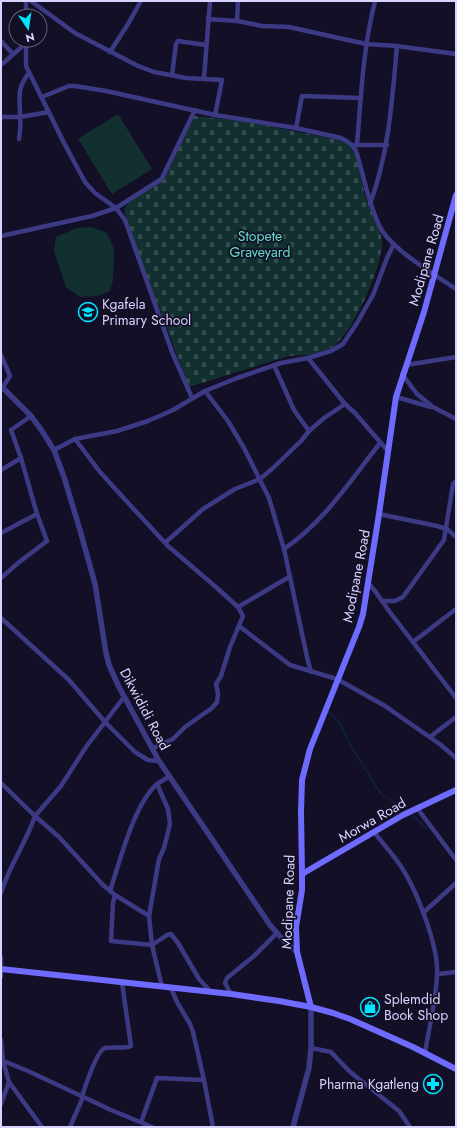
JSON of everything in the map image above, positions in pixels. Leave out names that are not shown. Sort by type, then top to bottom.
[{"type":"main road","name":"Modipane Road","points":[[311,1007],[297,952],[296,927],[302,890],[302,780],[310,749],[361,622],[369,584],[387,450],[396,397],[402,374],[424,312],[435,275],[456,195]]},
{"type":"main road","name":"Morwa Road","points":[[302,874],[417,808],[456,790]]},
{"type":"main road","points":[[1,969],[231,994],[311,1007],[350,1019],[425,1053],[456,1069]]},
{"type":"street","points":[[31,1],[76,33],[138,66],[154,72],[186,78],[222,80],[215,115]]},
{"type":"street","points":[[110,52],[141,1]]},
{"type":"street","points":[[204,78],[210,1]]},
{"type":"street","points":[[238,1],[238,21]]},
{"type":"street","points":[[375,1],[366,44],[361,98],[354,145],[370,204],[381,228],[394,244],[456,289]]},
{"type":"street","points":[[208,20],[238,21],[262,26],[289,27],[366,44],[397,46],[456,54]]},
{"type":"street","points":[[1,41],[13,54]]},
{"type":"street","points":[[172,75],[176,44],[178,41],[206,45]]},
{"type":"street","points":[[370,204],[379,181],[387,145],[397,46]]},
{"type":"street","points":[[1,65],[19,48]]},
{"type":"street","points":[[26,48],[26,62],[29,73],[64,144],[86,182],[95,193],[116,208],[125,220],[172,352],[192,398]]},
{"type":"street","points":[[19,139],[19,94],[24,79],[29,73]]},
{"type":"street","points":[[42,97],[69,86],[75,86],[106,91],[215,115],[296,128],[341,138],[354,145],[387,145]]},
{"type":"street","points":[[296,128],[303,95],[361,98]]},
{"type":"street","points":[[1,236],[92,216],[116,208],[162,178],[195,110]]},
{"type":"street","points":[[1,117],[20,117],[49,112]]},
{"type":"street","points":[[54,450],[76,439],[117,431],[148,421],[173,410],[205,391],[237,378],[274,365],[308,358],[331,351],[343,344],[373,295],[394,244]]},
{"type":"street","points":[[1,355],[10,376],[2,387]]},
{"type":"street","points":[[406,365],[456,357]]},
{"type":"street","points":[[308,358],[345,404],[355,413],[387,450]]},
{"type":"street","points":[[274,365],[294,410],[309,431]]},
{"type":"street","points":[[402,374],[417,394],[433,407],[456,419]]},
{"type":"street","name":"Dikwididi Road","points":[[2,387],[31,416],[54,450],[64,477],[95,584],[109,665],[124,698],[159,761],[277,933],[297,952]]},
{"type":"street","points":[[205,391],[228,421],[260,479],[275,516],[284,549],[311,672]]},
{"type":"street","points":[[396,397],[433,407]]},
{"type":"street","points":[[166,542],[219,498],[235,489],[260,479],[309,431],[324,418],[345,404]]},
{"type":"street","points":[[1,569],[3,576],[18,562],[47,541],[37,514],[21,458],[10,430],[31,416]]},
{"type":"street","points":[[76,439],[100,472],[130,506],[166,542],[238,607],[243,616],[230,647],[221,676],[216,684],[218,694],[217,702],[212,708],[185,727],[173,739],[153,748]]},
{"type":"street","points":[[284,549],[316,523],[354,478],[380,443]]},
{"type":"street","points":[[1,470],[21,458]]},
{"type":"street","points":[[382,601],[395,601],[403,597],[444,540],[447,529],[453,484],[456,481]]},
{"type":"street","points":[[1,533],[37,514]]},
{"type":"street","points":[[379,514],[437,526],[447,529],[456,537]]},
{"type":"street","points":[[238,607],[289,577]]},
{"type":"street","points":[[369,584],[456,698]]},
{"type":"street","points":[[413,642],[456,609]]},
{"type":"street","points":[[1,618],[69,680],[104,722],[135,752],[148,760],[159,761]]},
{"type":"street","points":[[239,626],[284,662],[337,680],[385,706],[430,737],[456,758]]},
{"type":"street","points":[[1,893],[8,872],[28,835],[35,816],[61,786],[86,747],[124,698]]},
{"type":"street","points":[[430,737],[456,717]]},
{"type":"street","points":[[110,891],[132,826],[146,796],[157,784],[170,776]]},
{"type":"street","points":[[1,783],[59,837],[110,891],[150,916]]},
{"type":"street","points":[[157,784],[168,809],[170,824],[164,848],[159,859],[150,916],[152,946],[162,987]]},
{"type":"street","points":[[417,808],[456,860]]},
{"type":"street","points":[[374,832],[410,880],[433,942],[438,974],[425,1053]]},
{"type":"street","points":[[423,913],[456,883]]},
{"type":"street","points":[[115,895],[113,903],[111,941],[152,946],[167,935],[173,935],[199,979],[211,992]]},
{"type":"street","points":[[231,994],[225,983],[227,978],[250,960],[277,933]]},
{"type":"street","points":[[1,957],[1,977]]},
{"type":"street","points":[[438,974],[456,972]]},
{"type":"street","points":[[70,1127],[102,1050],[106,1048],[131,1046],[122,983]]},
{"type":"street","points":[[171,988],[177,1002],[190,1024],[204,1080],[213,1127]]},
{"type":"street","points":[[293,1127],[309,1068],[311,1048],[311,1007]]},
{"type":"street","points":[[1,1040],[2,1061],[9,1082],[42,1127]]},
{"type":"street","points":[[311,1048],[331,1052],[349,1071],[384,1100],[399,1110],[410,1127]]},
{"type":"street","points":[[2,1061],[28,1071],[111,1110],[152,1127]]},
{"type":"street","points":[[141,1122],[157,1078],[204,1080]]},
{"type":"street","points":[[1,1104],[9,1082]]},
{"type":"green space","points":[[118,114],[152,169],[112,194],[78,139]]},
{"type":"green space","name":"Stopete Graveyard","points":[[194,116],[243,121],[345,141],[356,157],[364,191],[379,230],[382,243],[377,268],[364,300],[348,330],[331,348],[316,353],[289,356],[189,387],[142,263],[124,209],[130,201],[164,179]]},
{"type":"green space","points":[[92,227],[107,233],[114,249],[113,280],[110,291],[98,296],[80,297],[66,287],[54,251],[56,237],[77,228]]},
{"type":"waterway","points":[[328,711],[339,722],[353,749],[381,794],[402,808]]},
{"type":"waterway","points":[[413,815],[427,829]]},
{"type":"place","name":"Kgafela Primary School","points":[[88,312]]},
{"type":"place","name":"Splemdid Book Shop","points":[[370,1007]]},
{"type":"place","name":"Pharma Kgatleng","points":[[433,1084]]}]
